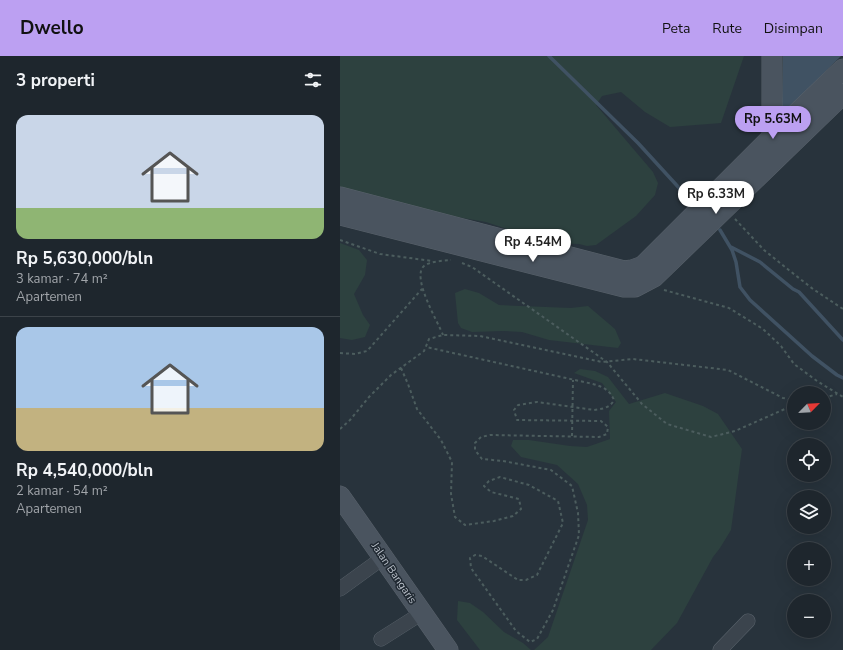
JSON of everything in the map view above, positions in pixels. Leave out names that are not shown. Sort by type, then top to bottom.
[{"type":"main road","points":[[772,56],[779,144]]},
{"type":"main road","points":[[340,197],[624,270],[632,270],[643,266],[720,202],[779,144],[843,69]]},
{"type":"main road","points":[[779,144],[843,94]]},
{"type":"main road","points":[[340,215],[624,287],[635,287],[654,277],[702,218]]},
{"type":"main road","name":"Jalan Bangaris","points":[[340,496],[448,650]]},
{"type":"street","points":[[340,589],[384,557]]},
{"type":"street","points":[[381,639],[422,613]]},
{"type":"street","points":[[720,650],[748,621]]},
{"type":"path","points":[[720,202],[764,250],[813,289],[843,309]]},
{"type":"path","points":[[340,240],[380,254],[433,262],[453,260]]},
{"type":"path","points":[[433,262],[423,267],[419,275],[422,289],[442,335]]},
{"type":"path","points":[[459,262],[472,267],[607,362],[642,404],[667,424],[711,437],[735,431],[787,408]]},
{"type":"path","points":[[340,353],[355,354],[367,351],[422,289]]},
{"type":"path","points":[[664,290],[729,308],[763,329],[781,346],[794,364],[817,382],[843,397]]},
{"type":"path","points":[[340,429],[350,420],[369,396],[391,375],[424,351],[429,340],[442,335],[480,336],[602,362],[633,359],[728,370],[787,399]]},
{"type":"path","points":[[401,368],[417,409],[441,440],[452,462],[451,494],[455,517],[465,525],[494,521],[513,516],[521,508],[519,499],[491,492],[484,486],[489,481],[500,476],[529,485],[558,501],[563,523],[537,575],[526,580],[518,580],[482,556],[475,555],[470,558],[470,568],[516,631],[530,642],[537,639],[553,610],[579,535],[578,513],[572,486],[551,470],[503,461],[482,459],[475,450],[475,443],[481,437],[490,435],[599,437],[607,434],[608,427],[601,422],[517,420],[514,410],[518,405],[537,402],[594,410],[612,405],[614,400],[611,393],[604,387],[426,347]]},
{"type":"path","points":[[572,436],[574,380]]},
{"type":"path","points":[[831,396],[837,394]]},
{"type":"green space","points":[[340,56],[744,56],[721,123],[670,127],[645,112],[621,92],[602,96],[596,105],[653,172],[658,183],[655,195],[636,216],[596,245],[587,246],[579,244],[549,243],[486,222],[405,208],[340,191]]},
{"type":"green space","points":[[340,243],[359,250],[367,260],[365,275],[354,294],[363,315],[370,325],[365,337],[352,340],[340,338]]},
{"type":"green space","points":[[465,289],[479,293],[499,305],[571,308],[588,306],[615,329],[621,343],[618,348],[549,340],[522,332],[472,332],[461,328],[458,323],[455,293]]},
{"type":"green space","points":[[580,369],[595,371],[608,377],[629,404],[665,393],[703,406],[718,414],[742,449],[731,530],[713,557],[677,623],[651,650],[534,650],[548,637],[588,520],[587,505],[578,484],[557,465],[521,457],[511,446],[513,440],[529,440],[587,447],[610,439],[609,411],[616,402],[602,383],[574,373]]},
{"type":"green space","points":[[458,601],[470,603],[483,612],[504,632],[523,643],[531,650],[480,650],[457,620]]},
{"type":"water","points":[[783,56],[841,56],[787,110],[783,109],[782,105]]},
{"type":"waterway","points":[[549,56],[638,143],[692,202]]},
{"type":"waterway","points":[[720,230],[732,250],[736,262],[740,287],[750,300],[812,356],[843,378]]},
{"type":"waterway","points":[[731,247],[760,262],[793,289],[799,292],[843,340]]}]
